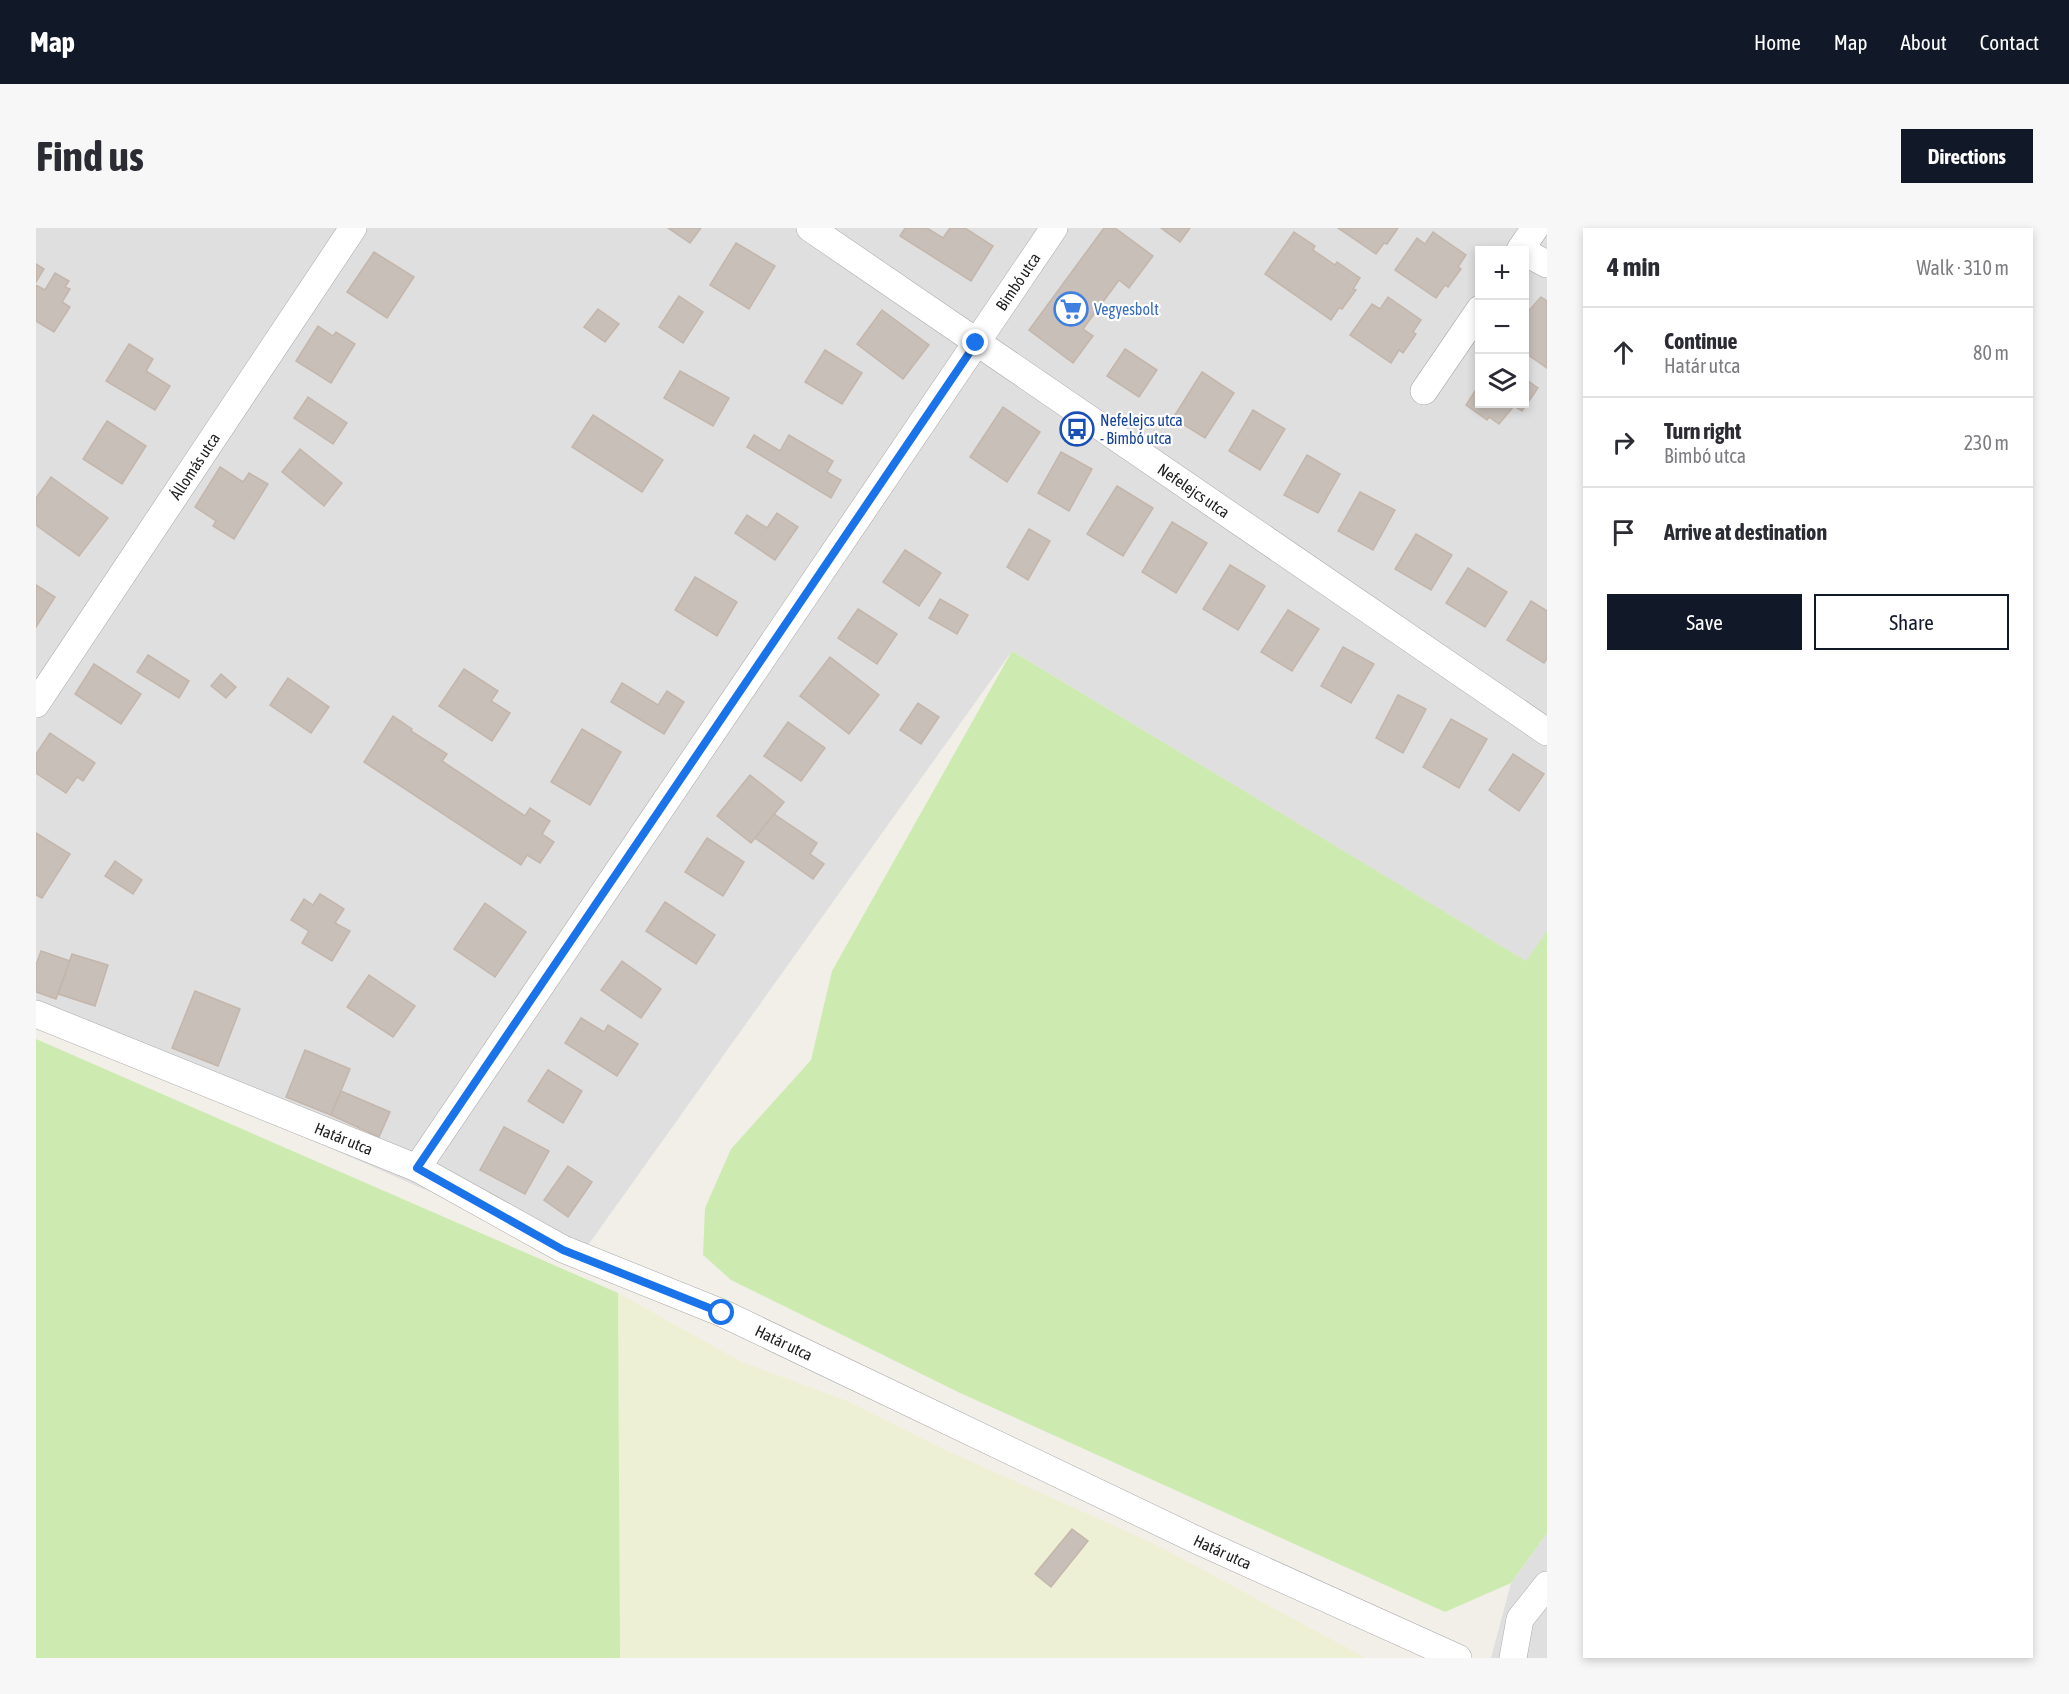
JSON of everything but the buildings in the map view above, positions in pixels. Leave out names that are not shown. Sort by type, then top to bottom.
[{"type":"street","name":"Állomás utca","points":[[36,704],[353,228]]},
{"type":"street","name":"Nefelejcs utca","points":[[810,228],[1547,732]]},
{"type":"street","name":"Bimbó utca","points":[[417,1168],[1054,228]]},
{"type":"street","points":[[1525,246],[1535,228]]},
{"type":"street","points":[[1529,255],[1547,264]]},
{"type":"street","points":[[1424,391],[1475,315]]},
{"type":"street","name":"Határ utca","points":[[36,1014],[417,1168],[563,1250],[722,1313],[1203,1543],[1458,1658]]},
{"type":"street","points":[[1514,1658],[1520,1619],[1547,1585]]},
{"type":"shaded area","points":[[36,228],[1547,228],[1547,974],[1012,651],[586,1248],[421,1188],[235,1106],[36,1024]]},
{"type":"shaded area","points":[[1547,1533],[1547,1658],[1491,1658],[1511,1583]]},
{"type":"green space","points":[[1012,651],[1526,961],[1547,931],[1547,1533],[1511,1583],[1445,1612],[958,1392],[731,1280],[703,1255],[705,1208],[731,1149],[811,1060],[832,971]]},
{"type":"green space","points":[[36,1039],[618,1293],[620,1658],[36,1658]]},
{"type":"green space","points":[[618,1293],[742,1362],[845,1400],[941,1448],[1155,1544],[1366,1658],[620,1658]]},
{"type":"place","name":"Vegyesbolt","points":[[1071,309]]},
{"type":"place","name":"Nefelejcs utca - Bimbó utca","points":[[1077,429]]},
{"type":"route","points":[[722,1313],[563,1250],[417,1168],[976,343]]}]
